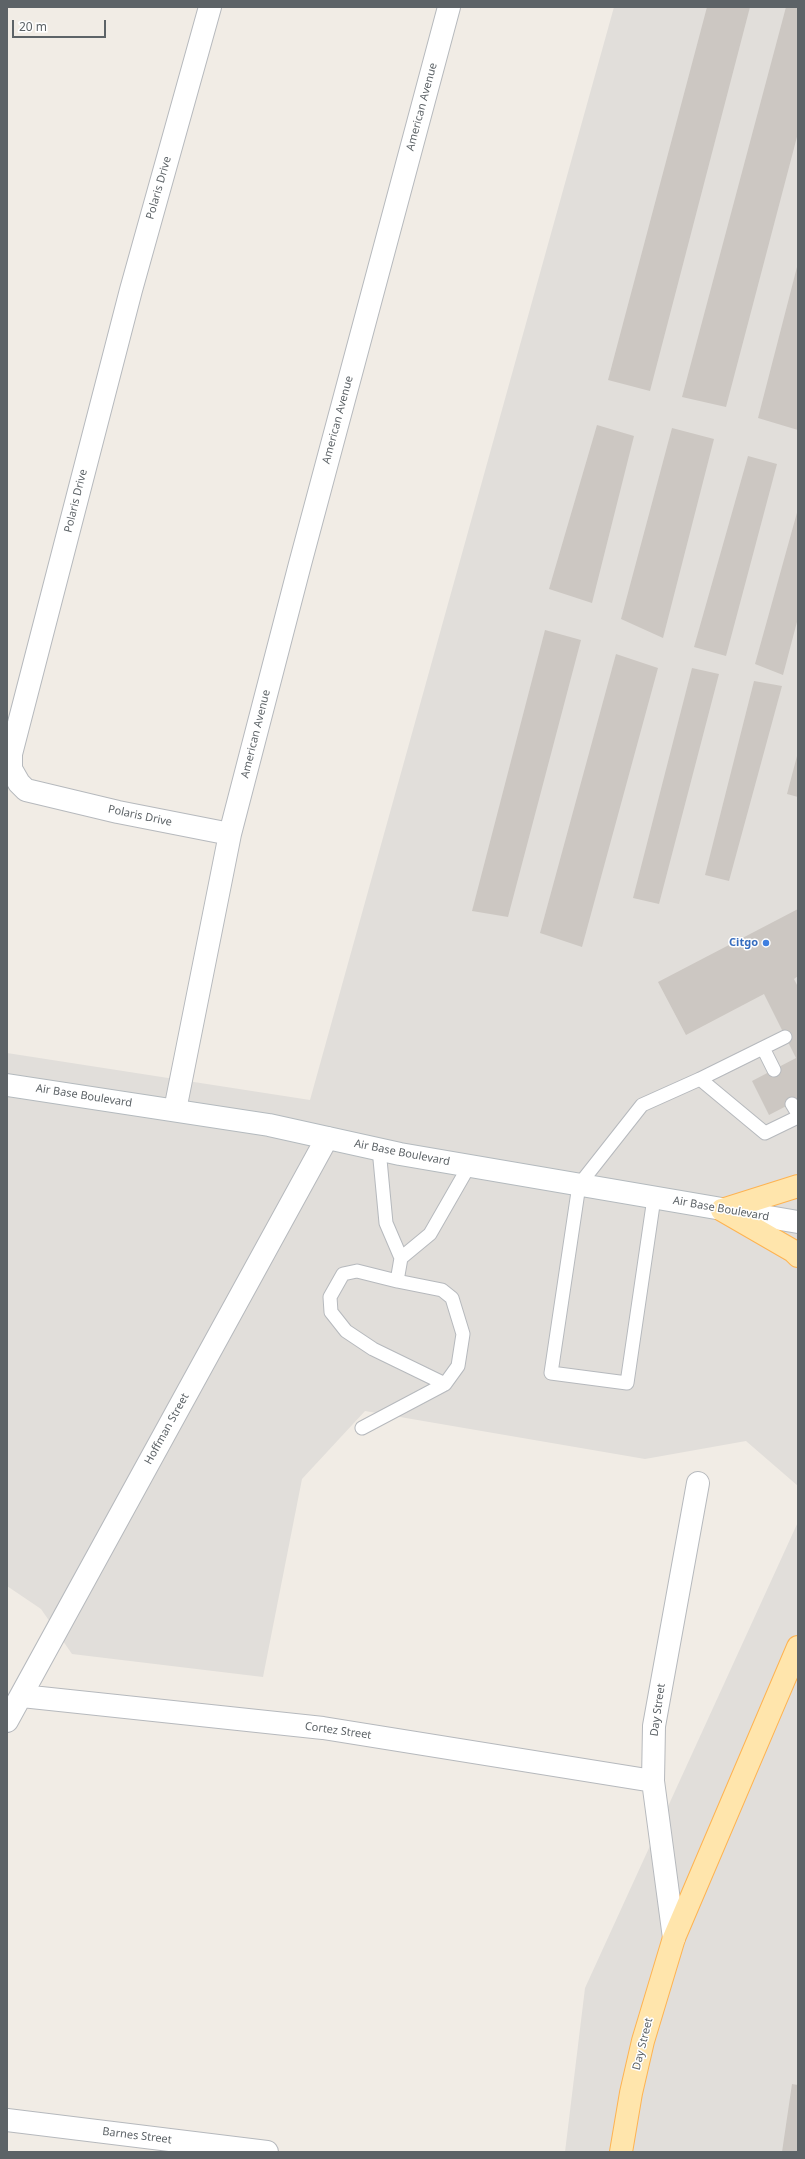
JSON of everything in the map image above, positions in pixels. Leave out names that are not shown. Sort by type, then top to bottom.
[{"type":"main road","points":[[722,1210],[798,1186]]},
{"type":"main road","points":[[722,1210],[793,1251],[798,1256]]},
{"type":"main road","name":"Day Street","points":[[621,2152],[631,2093],[643,2040],[674,1938],[798,1647]]},
{"type":"street","name":"Polaris Drive","points":[[210,7],[131,290],[11,754],[10,769],[19,783],[26,790],[118,812],[230,834]]},
{"type":"street","name":"American Avenue","points":[[175,1110],[230,834],[302,556],[449,7]]},
{"type":"street","name":"Air Base Boulevard","points":[[7,1085],[270,1125],[378,1149],[469,1166],[798,1222]]},
{"type":"street","name":"Hoffman Street","points":[[7,1721],[327,1138]]},
{"type":"street","name":"Day Street","points":[[674,1938],[653,1781],[654,1726],[698,1483]]},
{"type":"street","name":"Cortez Street","points":[[22,1696],[323,1728],[653,1781]]},
{"type":"street","name":"Barnes Street","points":[[7,2120],[267,2152]]},
{"type":"lane","points":[[654,1198],[627,1383],[551,1373],[579,1185],[642,1105],[700,1079],[785,1037]]},
{"type":"lane","points":[[763,1048],[774,1070]]},
{"type":"lane","points":[[700,1079],[766,1133],[796,1112]]},
{"type":"lane","points":[[378,1149],[386,1223],[401,1258],[397,1282]]},
{"type":"lane","points":[[401,1258],[430,1234],[469,1166]]},
{"type":"lane","points":[[362,1428],[446,1384],[458,1366],[463,1334],[452,1298],[442,1290],[397,1282],[357,1271],[343,1274],[330,1297],[331,1312],[346,1331],[373,1349],[446,1384]]},
{"type":"shaded area","points":[[614,7],[798,7],[798,1486],[746,1441],[645,1459],[365,1411],[302,1479],[263,1677],[72,1654],[41,1609],[7,1586],[7,1053],[310,1100]]},
{"type":"shaded area","points":[[798,1522],[798,2152],[565,2152],[585,1988]]},
{"type":"building","points":[[707,7],[750,7],[650,391],[608,380]]},
{"type":"building","points":[[786,7],[798,7],[798,133],[726,407],[682,397]]},
{"type":"building","points":[[798,267],[798,430],[758,418]]},
{"type":"building","points":[[597,425],[634,436],[592,603],[549,589]]},
{"type":"building","points":[[672,428],[714,439],[663,638],[621,619]]},
{"type":"building","points":[[748,456],[777,464],[726,656],[694,647]]},
{"type":"building","points":[[798,509],[798,618],[783,675],[755,664]]},
{"type":"building","points":[[545,630],[581,640],[508,917],[472,911]]},
{"type":"building","points":[[616,654],[658,668],[582,947],[540,933]]},
{"type":"building","points":[[692,668],[719,674],[659,904],[633,898]]},
{"type":"building","points":[[754,681],[782,686],[729,881],[705,875]]},
{"type":"building","points":[[798,756],[798,797],[787,794]]},
{"type":"building","name":"Citgo","points":[[798,909],[798,976],[794,979],[798,987],[798,1100],[769,1115],[752,1081],[796,1058],[764,994],[686,1035],[658,982]]},
{"type":"building","points":[[792,2084],[798,2085],[798,2152],[782,2152]]},
{"type":"place","name":"Citgo","points":[[766,943]]}]
